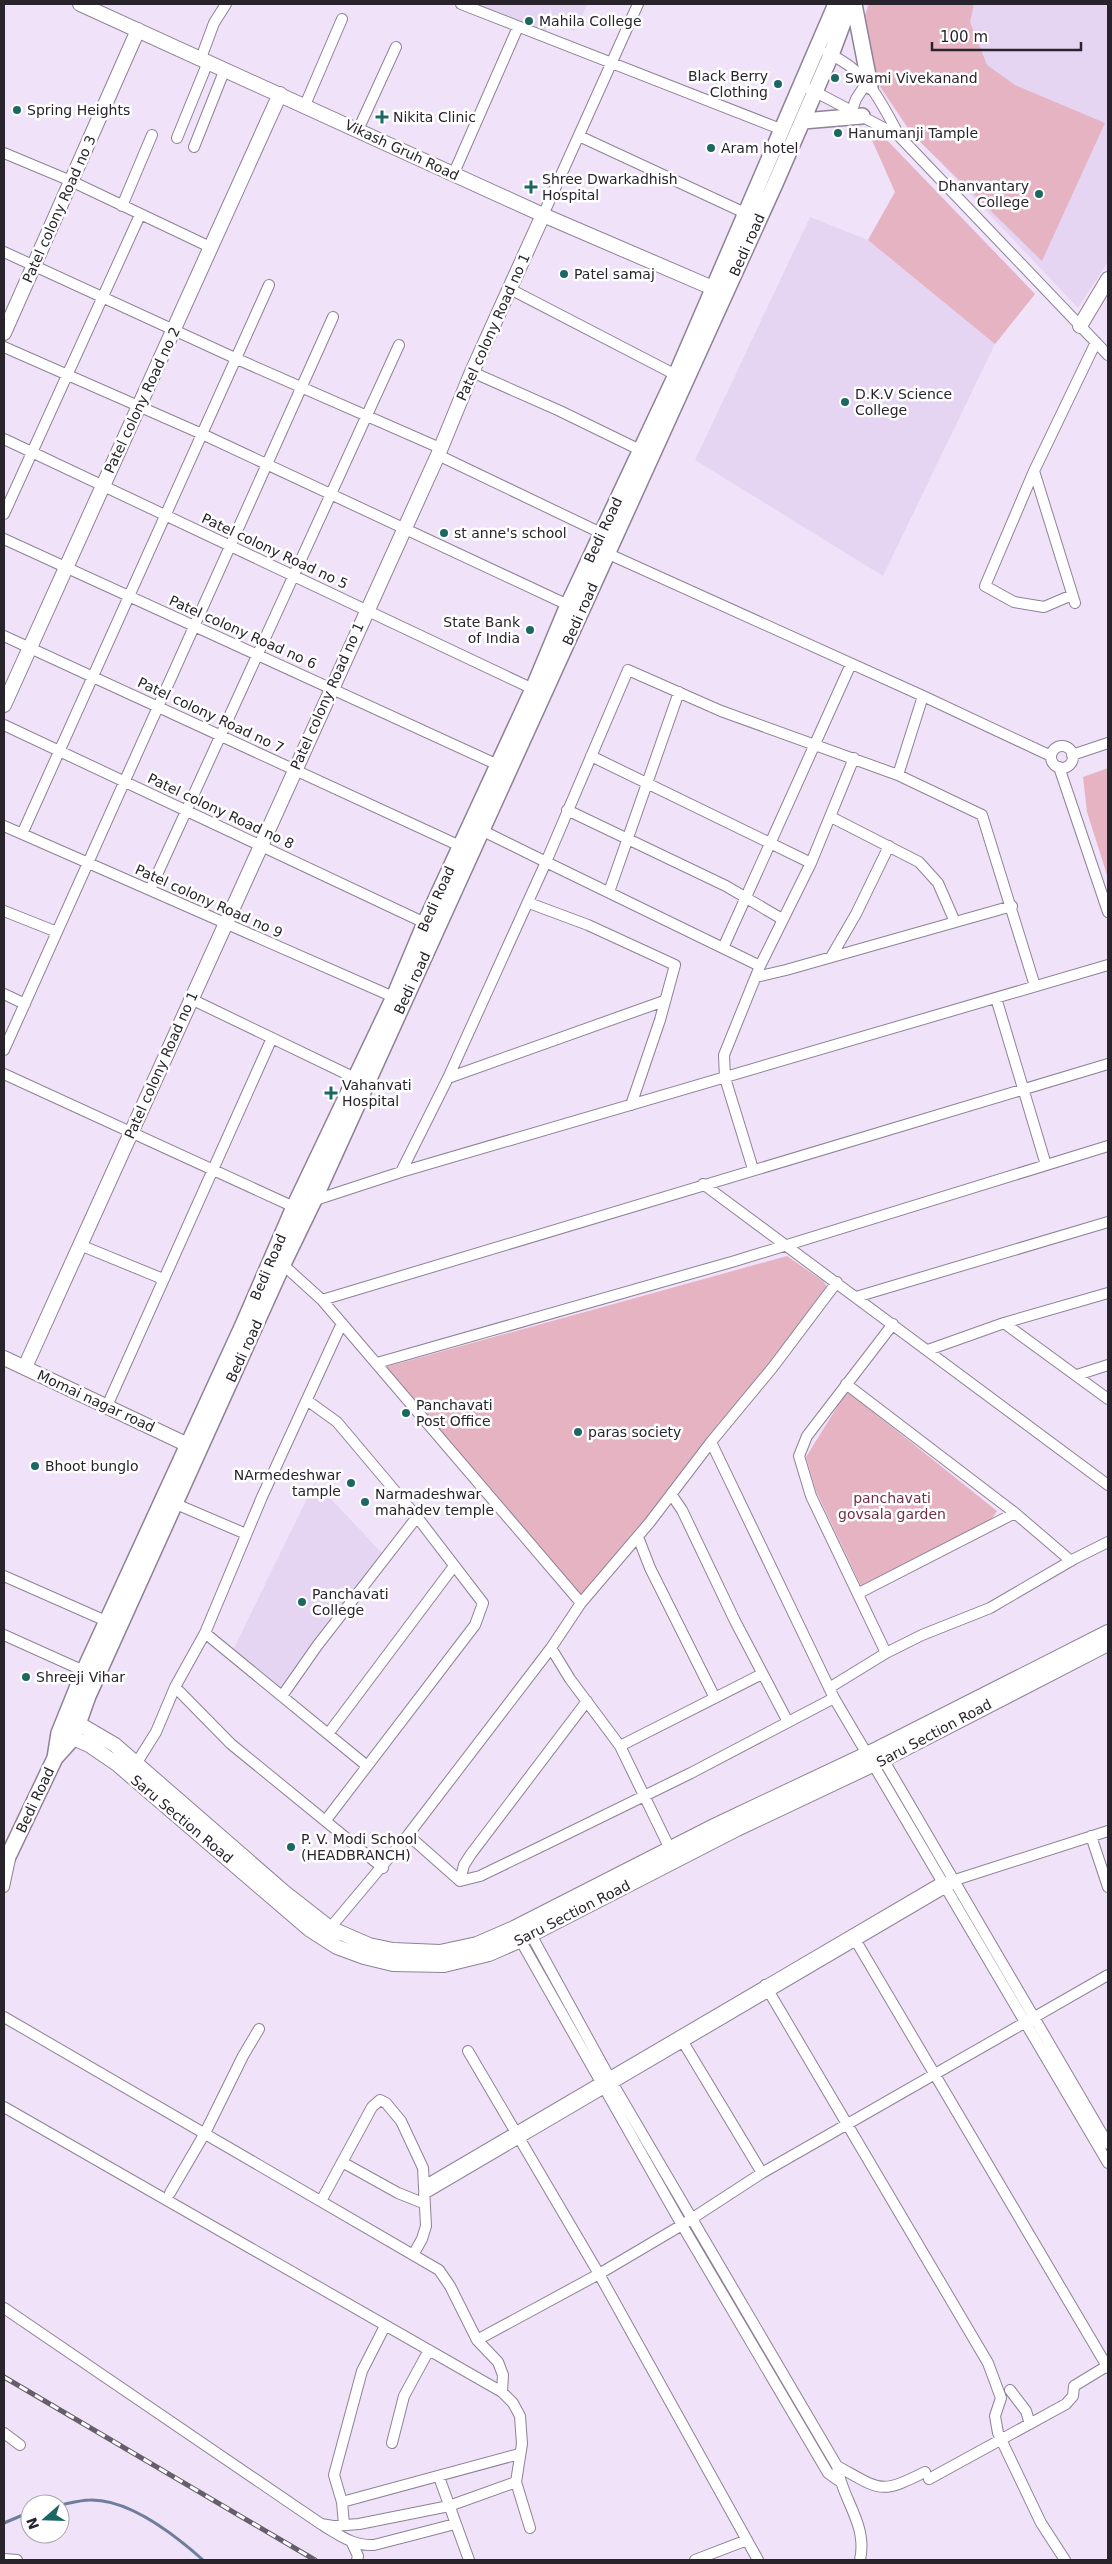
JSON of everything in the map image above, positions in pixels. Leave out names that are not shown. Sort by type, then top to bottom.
[{"type":"main road","points":[[825,52],[836,4]]},
{"type":"main road","points":[[825,52],[852,4]]},
{"type":"main road","points":[[852,4],[868,84]]},
{"type":"main road","name":"Bedi Road","points":[[72,1720],[84,1671],[106,1621],[188,1445],[278,1260],[294,1207],[355,1078],[398,999],[425,922],[533,689],[568,605],[602,551],[601,534],[676,375],[719,291],[746,213],[802,84],[811,65],[825,52]]},
{"type":"main road","name":"Bedi road","points":[[66,1735],[72,1720],[88,1696],[176,1504],[278,1260],[314,1200],[398,999],[481,830],[585,599],[602,551],[719,291],[803,121],[816,91],[825,52]]},
{"type":"main road","points":[[803,121],[857,113]]},
{"type":"main road","name":"Bedi Road","points":[[4,1865],[66,1735]]},
{"type":"street","name":"Vikash Gruh Road","points":[[80,4],[543,215],[719,291]]},
{"type":"street","points":[[177,138],[204,60],[214,23],[226,4]]},
{"type":"street","points":[[463,4],[611,64],[783,130]]},
{"type":"street","name":"Patel colony Road no 1","points":[[25,1367],[366,609],[439,452],[472,372],[638,4]]},
{"type":"street","points":[[304,105],[342,19]]},
{"type":"street","points":[[454,175],[518,27]]},
{"type":"street","name":"Patel colony Road no 3","points":[[4,333],[138,30]]},
{"type":"street","points":[[358,130],[396,47]]},
{"type":"street","points":[[825,52],[857,69],[900,136],[1108,355]]},
{"type":"street","points":[[194,146],[225,69]]},
{"type":"street","points":[[802,84],[900,136]]},
{"type":"street","points":[[857,113],[856,99],[868,84]]},
{"type":"street","name":"Patel colony Road no 2","points":[[4,705],[280,94]]},
{"type":"street","points":[[122,206],[152,135]]},
{"type":"street","points":[[579,136],[746,213]]},
{"type":"street","points":[[5,156],[71,181],[210,247]]},
{"type":"street","points":[[4,514],[66,374],[140,215]]},
{"type":"street","points":[[4,252],[366,416],[601,534]]},
{"type":"street","points":[[1080,326],[1108,278]]},
{"type":"street","points":[[22,834],[130,596],[164,514],[237,359],[269,285]]},
{"type":"street","points":[[510,289],[676,375]]},
{"type":"street","points":[[4,1050],[333,317]]},
{"type":"street","points":[[1034,471],[1074,599],[1044,607],[1014,602],[985,586],[1034,471],[1096,342]]},
{"type":"street","points":[[150,890],[399,345]]},
{"type":"street","points":[[4,347],[202,434],[568,605]]},
{"type":"street","points":[[472,372],[560,411],[640,450]]},
{"type":"street","name":"Patel colony Road no 5","points":[[4,439],[533,689]]},
{"type":"street","name":"Patel colony Road no 6","points":[[4,539],[498,765]]},
{"type":"street","points":[[602,551],[1051,756]]},
{"type":"street","name":"Patel colony Road no 7","points":[[4,636],[460,846]]},
{"type":"street","points":[[723,948],[851,664]]},
{"type":"street","points":[[401,1172],[448,1078],[528,903],[628,670],[721,711],[898,774],[982,814],[1012,906],[1035,986]]},
{"type":"street","points":[[609,892],[679,692]]},
{"type":"street","points":[[898,774],[923,696]]},
{"type":"street","name":"Patel colony Road no 8","points":[[4,726],[188,810],[425,922]]},
{"type":"street","points":[[1072,755],[1108,743]]},
{"type":"street","points":[[1059,768],[1069,765],[1072,755],[1069,749],[1059,747],[1054,750],[1051,756],[1053,763],[1059,768],[1108,912]]},
{"type":"street","points":[[591,756],[810,863]]},
{"type":"street","points":[[753,1169],[724,1078],[724,1055],[760,966],[810,863],[854,758]]},
{"type":"street","points":[[568,810],[746,898],[782,919]]},
{"type":"street","points":[[830,817],[919,862],[932,874],[955,922]]},
{"type":"street","name":"Patel colony Road no 9","points":[[4,826],[398,999]]},
{"type":"street","points":[[481,830],[760,966]]},
{"type":"street","points":[[831,957],[856,914],[890,846]]},
{"type":"street","points":[[528,903],[588,925],[675,965],[660,1020],[631,1105]]},
{"type":"street","points":[[756,977],[1012,906]]},
{"type":"street","points":[[4,911],[56,932]]},
{"type":"street","points":[[4,1074],[294,1207],[401,1172],[1108,965]]},
{"type":"street","points":[[4,994],[24,1004]]},
{"type":"street","points":[[191,998],[355,1078]]},
{"type":"street","points":[[996,998],[1046,1165]]},
{"type":"street","points":[[448,1078],[664,1001]]},
{"type":"street","points":[[108,1406],[272,1038]]},
{"type":"street","points":[[322,1300],[703,1184],[1108,1064]]},
{"type":"street","points":[[377,1363],[788,1245],[1108,1146]]},
{"type":"street","points":[[703,1184],[788,1245],[1108,1485]]},
{"type":"street","points":[[856,1297],[1108,1222]]},
{"type":"street","points":[[80,1245],[164,1279]]},
{"type":"street","points":[[278,1260],[322,1300],[581,1603]]},
{"type":"street","points":[[330,1928],[383,1868],[551,1648],[581,1603],[638,1537],[711,1442],[774,1367],[837,1282]]},
{"type":"street","points":[[928,1350],[1004,1323],[1108,1293]]},
{"type":"street","points":[[136,1764],[156,1732],[175,1687],[205,1633],[246,1534],[342,1323]]},
{"type":"street","points":[[1004,1323],[1077,1374],[1108,1399]]},
{"type":"street","points":[[886,1654],[859,1593],[811,1496],[798,1456],[807,1436],[893,1324]]},
{"type":"street","name":"Momai nagar road","points":[[4,1358],[188,1445]]},
{"type":"street","points":[[1077,1374],[1108,1365]]},
{"type":"street","points":[[846,1384],[1015,1513],[1071,1561]]},
{"type":"street","points":[[308,1401],[336,1422],[417,1517],[483,1603],[475,1625],[326,1820]]},
{"type":"street","points":[[711,1442],[834,1698],[955,1880],[1108,2144]]},
{"type":"street","points":[[672,1494],[682,1510],[762,1674],[788,1722]]},
{"type":"street","points":[[176,1504],[246,1534]]},
{"type":"street","points":[[859,1593],[1015,1513]]},
{"type":"street","points":[[282,1696],[417,1517]]},
{"type":"street","points":[[638,1537],[650,1568],[716,1698]]},
{"type":"street","points":[[829,1688],[922,1635],[990,1608],[1108,1542]]},
{"type":"street","points":[[328,1734],[454,1566]]},
{"type":"street","points":[[4,1576],[106,1621]]},
{"type":"street","name":"Saru Section Road","points":[[72,1720],[115,1745],[284,1892],[330,1928],[369,1945],[421,1952],[457,1950],[523,1932],[737,1829],[1108,1632]]},
{"type":"street","points":[[205,1633],[367,1766]]},
{"type":"street","points":[[4,1635],[84,1671]]},
{"type":"street","name":"Saru Section Road","points":[[66,1735],[101,1752],[117,1764],[309,1929],[337,1947],[364,1957],[393,1964],[444,1966],[466,1962],[670,1849],[875,1757],[1108,1644]]},
{"type":"street","points":[[551,1648],[620,1746],[670,1849]]},
{"type":"street","points":[[620,1746],[762,1674]]},
{"type":"street","points":[[175,1687],[231,1744],[383,1868]]},
{"type":"street","points":[[460,1881],[480,1876],[644,1796],[834,1698]]},
{"type":"street","points":[[460,1881],[464,1864],[471,1854],[587,1701]]},
{"type":"street","points":[[875,1757],[944,1886],[1108,2163]]},
{"type":"street","points":[[342,2162],[398,2193],[424,2194],[518,2135],[955,1880],[1108,1832]]},
{"type":"street","points":[[408,1836],[460,1881]]},
{"type":"street","points":[[1091,1836],[1108,1887]]},
{"type":"street","points":[[4,1887],[12,1850]]},
{"type":"street","points":[[523,1932],[607,2083],[682,2225],[828,2473],[839,2481]]},
{"type":"street","points":[[837,2466],[876,2488],[897,2486],[927,2475],[1030,2424],[1071,2400],[1074,2386],[1108,2367],[854,1938]]},
{"type":"street","points":[[476,2340],[599,2274],[682,2225],[762,2173],[1108,1975]]},
{"type":"street","points":[[768,1988],[1004,2392],[1026,2412],[1030,2424]]},
{"type":"street","points":[[4,2017],[438,2270],[450,2286],[476,2340],[491,2354],[501,2368],[504,2382],[502,2392]]},
{"type":"street","points":[[170,2193],[205,2133],[243,2056],[259,2029]]},
{"type":"street","points":[[682,2039],[762,2173]]},
{"type":"street","points":[[468,2051],[599,2274],[758,2560]]},
{"type":"street","points":[[607,2083],[692,2218],[837,2466],[839,2481],[860,2528],[862,2541],[860,2560]]},
{"type":"street","points":[[321,2201],[384,2091]]},
{"type":"street","points":[[376,2102],[380,2100],[386,2103],[405,2127],[421,2162],[426,2226],[422,2239],[413,2255]]},
{"type":"street","points":[[4,2107],[502,2392],[513,2403],[520,2416],[523,2434],[516,2482],[530,2528]]},
{"type":"street","points":[[4,2308],[321,2524],[352,2543],[374,2545],[455,2524]]},
{"type":"street","points":[[344,2525],[342,2502],[334,2476],[362,2371],[385,2326]]},
{"type":"street","points":[[392,2442],[404,2396],[429,2350]]},
{"type":"street","points":[[1004,2392],[995,2416],[995,2424],[1041,2523],[1065,2560]]},
{"type":"street","points":[[4,2432],[20,2445]]},
{"type":"street","points":[[342,2502],[519,2454]]},
{"type":"street","points":[[439,2477],[469,2560]]},
{"type":"street","points":[[321,2524],[344,2525],[449,2506],[516,2482]]},
{"type":"street","points":[[695,2560],[747,2540]]},
{"type":"street","points":[[352,2543],[358,2556],[356,2560]]},
{"type":"street","points":[[4,2559],[18,2560]]},
{"type":"shaded area","name":"Mahila College","points":[[482,4],[588,4],[574,31],[549,20],[552,12],[550,9],[545,38],[480,7]]},
{"type":"shaded area","name":"Dhanvantary College","points":[[868,4],[1108,4],[1108,262],[1078,308],[906,126],[875,81],[865,17]]},
{"type":"shaded area","name":"D.K.V Science College","points":[[882,135],[1035,294],[995,344],[883,576],[695,460],[810,217],[868,240],[895,192],[872,140]]},
{"type":"shaded area","name":"Panchavati College","points":[[315,1482],[383,1554],[280,1695],[233,1650]]},
{"type":"green space","name":"Dhanvantary College","points":[[869,4],[974,4],[970,22],[987,65],[1015,85],[1105,123],[1042,261],[912,134],[878,83],[864,18]]},
{"type":"green space","points":[[882,135],[1035,294],[995,344],[868,240],[895,192],[872,140]]},
{"type":"green space","points":[[1108,768],[1108,878],[1087,812],[1083,777]]},
{"type":"green space","name":"paras society","points":[[787,1256],[823,1281],[826,1285],[825,1293],[666,1499],[636,1548],[580,1598],[382,1368]]},
{"type":"green space","name":"panchavati govsala garden","points":[[847,1391],[997,1511],[971,1539],[954,1549],[917,1566],[861,1586],[816,1491],[806,1457]]},
{"type":"waterway","points":[[70,2503],[90,2500],[121,2505],[151,2520],[203,2560]]},
{"type":"waterway","points":[[4,2523],[20,2516]]},
{"type":"railway","points":[[4,2377],[315,2560]]},
{"type":"place","name":"Mahila College","points":[[529,21]]},
{"type":"place","name":"Swami Vivekanand","points":[[835,78]]},
{"type":"place","name":"Black Berry Clothing","points":[[778,84]]},
{"type":"place","name":"Spring Heights","points":[[17,110]]},
{"type":"place","name":"Nikita Clinic","points":[[382,117]]},
{"type":"place","name":"Hanumanji Tample","points":[[838,133]]},
{"type":"place","name":"Aram hotel","points":[[711,148]]},
{"type":"place","name":"Shree Dwarkadhish Hospital","points":[[531,187]]},
{"type":"place","name":"Dhanvantary College","points":[[1039,194]]},
{"type":"place","name":"Patel samaj","points":[[564,274]]},
{"type":"place","name":"D.K.V Science College","points":[[845,402]]},
{"type":"place","name":"st anne's school","points":[[444,533]]},
{"type":"place","name":"State Bank of India","points":[[530,630]]},
{"type":"place","name":"Vahanvati Hospital","points":[[331,1093]]},
{"type":"place","name":"Panchavati Post Office","points":[[406,1413]]},
{"type":"place","name":"paras society","points":[[578,1432]]},
{"type":"place","name":"Bhoot bunglo","points":[[35,1466]]},
{"type":"place","name":"NArmedeshwar tample","points":[[351,1483]]},
{"type":"place","name":"Narmadeshwar mahadev temple","points":[[365,1502]]},
{"type":"place","name":"Panchavati College","points":[[302,1602]]},
{"type":"place","name":"Shreeji Vihar","points":[[26,1677]]},
{"type":"place","name":"P. V. Modi School (HEADBRANCH)","points":[[291,1847]]}]
